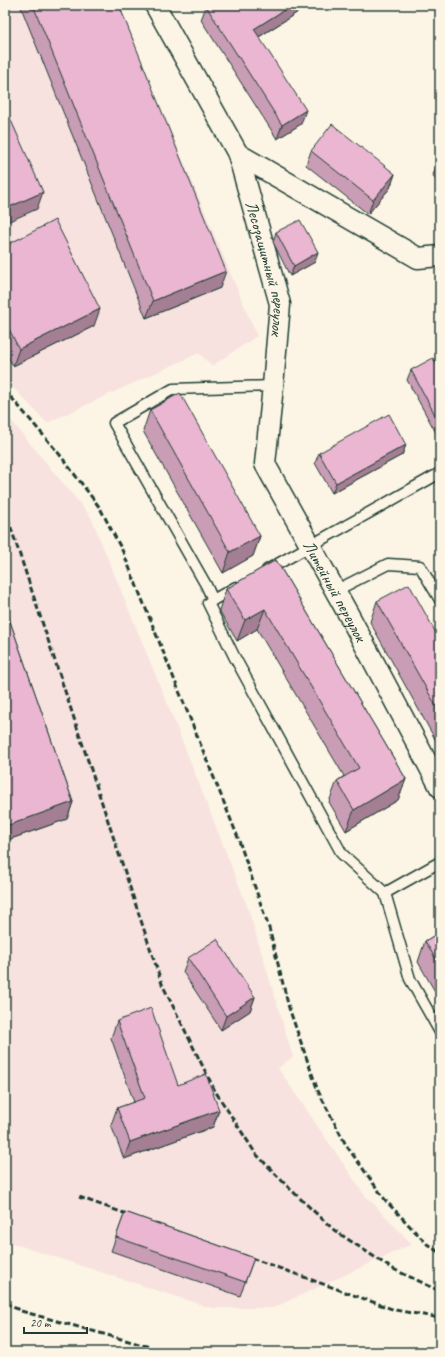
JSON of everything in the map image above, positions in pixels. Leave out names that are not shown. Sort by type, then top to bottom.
[{"type":"street","name":"Лесозащитный переулок","points":[[155,5],[238,154],[280,304],[273,386]]},
{"type":"street","points":[[238,154],[418,258],[440,256]]},
{"type":"street","name":"Литейный переулок","points":[[273,386],[265,464],[440,787]]},
{"type":"lane","points":[[213,600],[206,585],[114,423],[172,389],[273,386]]},
{"type":"lane","points":[[262,573],[440,473]]},
{"type":"lane","points":[[335,591],[388,564],[420,566],[440,600]]},
{"type":"lane","points":[[248,580],[208,603],[234,656],[342,854],[385,893],[410,979],[440,1032]]},
{"type":"lane","points":[[385,893],[440,862]]},
{"type":"shaded area","points":[[5,5],[118,5],[257,336],[212,366],[199,353],[47,423],[5,379]]},
{"type":"shaded area","points":[[5,413],[91,517],[176,725],[249,911],[293,1057],[278,1068],[364,1194],[412,1244],[273,1308],[211,1308],[5,1241]]},
{"type":"building","points":[[33,5],[119,5],[226,271],[153,301]]},
{"type":"building","points":[[292,5],[254,29],[306,110],[282,125],[206,6]]},
{"type":"building","points":[[5,107],[43,192],[5,209]]},
{"type":"building","points":[[332,124],[395,174],[373,200],[311,151]]},
{"type":"building","points":[[55,220],[100,309],[19,349],[5,321],[5,246]]},
{"type":"building","points":[[300,220],[318,252],[294,266],[276,232]]},
{"type":"building","points":[[433,358],[440,370],[440,424],[411,370]]},
{"type":"building","points":[[180,393],[260,536],[230,552],[150,410]]},
{"type":"building","points":[[389,414],[406,445],[336,483],[319,453]]},
{"type":"building","points":[[276,560],[406,779],[354,810],[337,781],[359,768],[265,609],[245,620],[226,589]]},
{"type":"building","points":[[409,584],[440,640],[440,713],[377,601]]},
{"type":"building","points":[[5,607],[73,802],[9,825],[5,814]]},
{"type":"building","points":[[440,932],[440,966],[425,941]]},
{"type":"building","points":[[217,939],[255,997],[226,1016],[188,958]]},
{"type":"building","points":[[151,1008],[178,1085],[206,1074],[219,1110],[130,1142],[117,1108],[145,1098],[117,1021]]},
{"type":"building","points":[[125,1212],[254,1258],[245,1282],[116,1237]]},
{"type":"railway","points":[[5,390],[60,455],[100,508],[123,552],[237,835],[269,928],[289,1008],[318,1091],[346,1145],[386,1201],[427,1244],[440,1253]]},
{"type":"railway","points":[[5,510],[162,984],[215,1091],[256,1154],[289,1188],[334,1230],[391,1268],[440,1291]]},
{"type":"railway","points":[[79,1197],[135,1217]]},
{"type":"railway","points":[[243,1255],[395,1310],[440,1318]]},
{"type":"railway","points":[[5,1303],[21,1311],[150,1347],[178,1352]]}]
